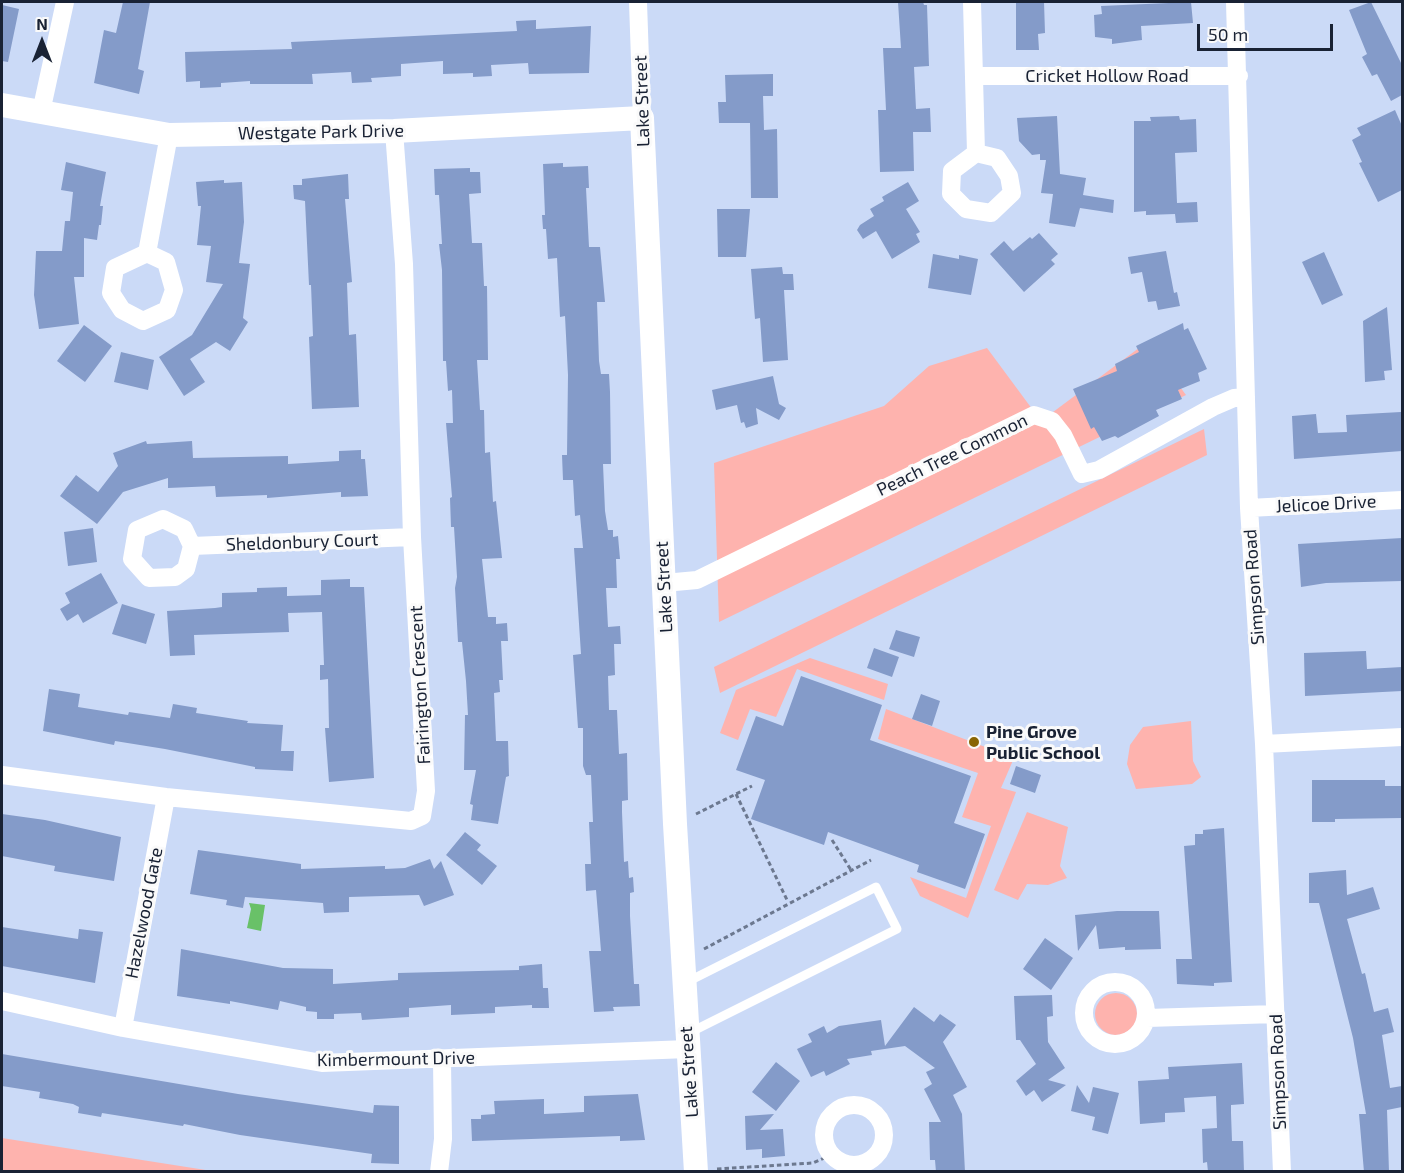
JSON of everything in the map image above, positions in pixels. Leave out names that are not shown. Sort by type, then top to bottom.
[{"type":"street","points":[[41,112],[65,2]]},
{"type":"street","name":"Lake Street","points":[[638,2],[675,824],[696,1171]]},
{"type":"street","points":[[972,2],[976,76],[976,153]]},
{"type":"street","name":"Simpson Road","points":[[1235,2],[1239,76],[1249,508],[1264,744],[1282,1172]]},
{"type":"street","name":"Cricket Hollow Road","points":[[976,76],[1239,76]]},
{"type":"street","name":"Westgate Park Drive","points":[[2,105],[169,135],[394,131],[642,118]]},
{"type":"street","name":"Fairington Crescent","points":[[2,775],[166,797],[411,821],[423,816],[426,791],[412,537],[404,264],[394,131]]},
{"type":"street","points":[[147,253],[169,135]]},
{"type":"street","name":"Peach Tree Common","points":[[664,583],[697,580],[1034,415],[1052,421],[1063,435],[1082,474],[1099,470],[1213,407],[1234,398],[1246,397]]},
{"type":"street","name":"Jelicoe Drive","points":[[1249,508],[1402,500]]},
{"type":"street","name":"Sheldonbury Court","points":[[192,546],[412,537]]},
{"type":"street","points":[[1264,744],[1402,737]]},
{"type":"street","name":"Hazelwood Gate","points":[[123,1028],[166,797]]},
{"type":"street","name":"Kimbermount Drive","points":[[2,1001],[123,1028],[322,1063],[442,1060],[687,1042]]},
{"type":"street","points":[[1147,1018],[1276,1014]]},
{"type":"street","points":[[439,1172],[443,1139],[442,1060]]},
{"type":"street","points":[[861,1106],[876,1115],[884,1131],[881,1148],[872,1166],[844,1164],[831,1155],[823,1133],[830,1117],[844,1107],[861,1106]]},
{"type":"lane","points":[[684,972],[876,887],[897,929],[687,1042]]},
{"type":"path","points":[[675,824],[752,786]]},
{"type":"path","points":[[736,794],[788,902]]},
{"type":"path","points":[[832,840],[850,870]]},
{"type":"path","points":[[684,972],[788,902],[871,860]]},
{"type":"path","points":[[696,1171],[813,1162],[831,1155]]},
{"type":"shaded area","points":[[1147,342],[1186,395],[719,622],[714,463],[884,406],[929,366],[987,348],[1041,421]]},
{"type":"shaded area","points":[[1204,429],[1207,455],[720,693],[714,667]]},
{"type":"shaded area","points":[[810,658],[888,684],[884,700],[797,669],[776,717],[750,709],[738,740],[720,733],[736,690]]},
{"type":"shaded area","points":[[886,709],[1014,758],[1001,788],[1016,792],[968,918],[920,896],[910,877],[966,898],[991,826],[962,817],[978,773],[878,739]]},
{"type":"shaded area","points":[[1191,721],[1193,761],[1201,777],[1192,784],[1136,789],[1127,764],[1130,745],[1143,727]]},
{"type":"shaded area","points":[[1027,812],[1068,827],[1060,866],[1067,878],[1048,885],[1027,884],[1018,900],[994,890]]},
{"type":"shaded area","points":[[249,903],[265,905],[261,931],[247,928],[251,909]]},
{"type":"shaded area","points":[[1116,993],[1131,999],[1137,1014],[1131,1029],[1116,1035],[1101,1029],[1095,1014],[1101,999]]},
{"type":"shaded area","points":[[2,1138],[212,1171],[2,1171]]},
{"type":"building","points":[[123,2],[150,2],[138,69],[144,71],[139,94],[94,83],[104,30],[116,33]]},
{"type":"building","points":[[898,2],[923,2],[927,5],[929,66],[914,67],[916,109],[930,108],[931,132],[913,132],[914,171],[880,172],[878,110],[886,110],[883,48],[901,48]]},
{"type":"building","points":[[1016,2],[1044,2],[1045,33],[1038,34],[1039,50],[1016,50]]},
{"type":"building","points":[[1191,2],[1193,23],[1141,26],[1142,40],[1112,44],[1112,39],[1095,37],[1094,15],[1102,14],[1101,6]]},
{"type":"building","points":[[1371,2],[1402,65],[1402,95],[1391,101],[1377,74],[1372,76],[1362,57],[1367,54],[1349,10]]},
{"type":"building","points":[[2,5],[19,9],[8,62],[2,61]]},
{"type":"building","points":[[536,20],[536,29],[591,26],[589,73],[529,74],[528,63],[491,65],[492,76],[473,77],[473,73],[443,74],[443,61],[401,64],[401,76],[371,78],[372,82],[352,83],[351,72],[312,74],[313,84],[250,84],[250,81],[221,83],[221,87],[200,88],[200,81],[186,82],[185,52],[292,49],[291,42],[517,31],[516,21]]},
{"type":"building","points":[[773,74],[773,96],[763,96],[764,130],[777,129],[778,198],[751,198],[750,123],[719,123],[718,102],[726,102],[725,75]]},
{"type":"building","points":[[1395,110],[1402,126],[1402,190],[1378,202],[1359,163],[1362,162],[1352,140],[1361,135],[1357,128]]},
{"type":"building","points":[[1057,116],[1060,174],[1086,178],[1083,195],[1114,200],[1113,213],[1080,208],[1075,227],[1049,223],[1053,194],[1041,193],[1046,160],[1040,160],[1040,154],[1032,155],[1019,141],[1017,118]]},
{"type":"building","points":[[1179,116],[1180,120],[1196,119],[1197,152],[1175,153],[1177,203],[1197,202],[1198,222],[1176,223],[1175,214],[1146,215],[1146,211],[1134,212],[1134,121],[1151,121],[1150,117]]},
{"type":"building","points":[[66,162],[106,172],[100,206],[103,206],[101,225],[99,225],[97,240],[84,238],[84,277],[74,277],[79,324],[39,329],[34,295],[36,251],[62,251],[65,221],[70,221],[73,192],[61,190]]},
{"type":"building","points":[[563,163],[563,167],[588,166],[589,188],[586,188],[589,247],[600,247],[605,302],[597,302],[599,361],[601,374],[609,374],[610,392],[611,464],[603,464],[605,511],[608,530],[613,530],[613,537],[618,536],[620,559],[616,559],[617,588],[606,588],[608,627],[620,626],[621,644],[614,644],[615,675],[608,676],[609,710],[617,710],[619,754],[627,753],[628,800],[622,801],[624,862],[628,861],[629,878],[633,877],[634,892],[630,893],[630,916],[634,984],[639,984],[640,1006],[613,1007],[614,1011],[594,1012],[589,951],[601,951],[596,890],[586,891],[585,864],[591,864],[589,822],[593,822],[591,775],[586,775],[583,766],[583,728],[578,728],[573,655],[581,654],[574,548],[583,548],[580,515],[575,516],[573,480],[563,480],[562,455],[567,455],[568,375],[565,316],[560,317],[557,258],[548,259],[546,229],[543,229],[542,215],[545,215],[543,164]]},
{"type":"building","points":[[470,168],[470,172],[480,172],[481,193],[469,194],[472,243],[482,243],[484,286],[487,286],[488,360],[477,360],[480,410],[484,410],[485,453],[490,452],[493,502],[496,501],[502,558],[482,559],[488,617],[496,617],[496,624],[507,623],[508,641],[501,641],[503,680],[499,680],[500,692],[494,693],[496,741],[508,741],[509,776],[506,777],[498,824],[471,820],[473,805],[470,804],[476,770],[464,770],[465,715],[468,715],[462,642],[458,642],[455,588],[457,577],[454,527],[451,527],[450,498],[452,497],[446,423],[453,423],[452,390],[448,391],[446,361],[443,361],[442,270],[439,244],[442,244],[439,195],[435,195],[434,169]]},
{"type":"building","points":[[348,174],[349,199],[345,199],[352,282],[347,283],[349,335],[356,334],[359,407],[312,409],[309,337],[313,336],[305,201],[294,199],[293,185],[302,185],[302,179]]},
{"type":"building","points":[[224,180],[224,183],[242,182],[244,222],[239,263],[250,264],[243,318],[248,322],[230,351],[216,342],[190,359],[205,382],[184,396],[159,357],[192,335],[223,284],[206,282],[211,246],[197,245],[201,206],[198,206],[196,182]]},
{"type":"building","points":[[908,182],[919,201],[906,209],[920,232],[916,234],[920,242],[892,259],[876,231],[863,239],[857,230],[860,225],[874,216],[870,209],[884,201],[882,197]]},
{"type":"building","points":[[717,209],[750,209],[746,257],[718,257]]},
{"type":"building","points":[[1039,233],[1058,254],[1051,260],[1055,264],[1024,292],[990,254],[1004,241],[1013,251],[1030,237],[1032,239]]},
{"type":"building","points":[[1166,251],[1174,293],[1177,292],[1180,306],[1158,310],[1156,301],[1148,302],[1142,272],[1131,274],[1128,257]]},
{"type":"building","points":[[1324,252],[1343,295],[1322,305],[1302,262]]},
{"type":"building","points":[[933,254],[959,259],[959,255],[978,259],[971,295],[928,288]]},
{"type":"building","points":[[782,267],[783,274],[793,274],[794,290],[784,290],[788,360],[763,362],[760,318],[755,319],[751,269]]},
{"type":"building","points":[[1387,307],[1392,370],[1384,371],[1385,380],[1365,382],[1363,321]]},
{"type":"building","points":[[1183,323],[1184,330],[1188,328],[1207,369],[1198,373],[1200,381],[1178,390],[1182,399],[1156,410],[1159,416],[1118,438],[1115,436],[1102,441],[1094,427],[1091,429],[1073,389],[1117,371],[1115,364],[1139,352],[1136,346]]},
{"type":"building","points":[[84,325],[112,346],[85,382],[57,361]]},
{"type":"building","points":[[121,352],[154,360],[148,390],[114,382]]},
{"type":"building","points":[[773,376],[779,404],[786,408],[779,420],[756,408],[758,424],[746,428],[744,422],[741,423],[737,405],[716,410],[712,390]]},
{"type":"building","points":[[1401,412],[1402,451],[1294,459],[1292,416],[1316,414],[1318,433],[1347,432],[1346,415]]},
{"type":"building","points":[[146,441],[147,444],[192,441],[193,458],[288,456],[288,464],[339,461],[339,451],[361,450],[361,459],[365,459],[368,496],[341,497],[341,492],[267,498],[267,495],[216,497],[215,486],[168,488],[168,478],[123,492],[97,524],[60,496],[76,475],[98,492],[118,466],[113,453]]},
{"type":"building","points":[[93,528],[97,562],[68,566],[64,532]]},
{"type":"building","points":[[1402,538],[1402,581],[1326,583],[1301,587],[1298,544]]},
{"type":"building","points":[[101,573],[118,603],[83,623],[78,614],[67,621],[60,609],[70,603],[65,593]]},
{"type":"building","points":[[350,579],[350,587],[364,587],[374,778],[329,782],[325,728],[329,728],[328,679],[320,680],[320,665],[324,665],[322,612],[288,613],[289,632],[194,635],[195,655],[170,656],[167,611],[222,607],[222,593],[257,592],[257,588],[287,587],[287,596],[321,595],[321,580]]},
{"type":"building","points":[[122,604],[155,614],[146,644],[112,634]]},
{"type":"building","points":[[896,630],[920,637],[914,657],[889,649]]},
{"type":"building","points":[[874,648],[899,657],[892,677],[867,668]]},
{"type":"building","points":[[1366,651],[1367,669],[1402,667],[1402,691],[1305,696],[1304,653]]},
{"type":"building","points":[[801,676],[882,705],[870,740],[971,776],[954,823],[985,834],[965,889],[917,872],[919,865],[828,832],[824,845],[751,819],[765,780],[736,770],[756,716],[783,726]]},
{"type":"building","points":[[49,689],[80,694],[78,707],[128,715],[129,712],[170,718],[173,704],[197,708],[196,713],[248,721],[247,723],[283,725],[281,751],[294,751],[293,771],[255,769],[255,767],[165,749],[115,741],[114,745],[43,731]]},
{"type":"building","points":[[921,694],[940,701],[932,726],[912,719]]},
{"type":"building","points":[[1016,766],[1041,775],[1035,793],[1010,784]]},
{"type":"building","points":[[1312,780],[1385,780],[1385,786],[1402,786],[1402,818],[1335,819],[1335,822],[1312,822]]},
{"type":"building","points":[[2,814],[45,820],[121,837],[114,881],[54,871],[55,866],[2,856]]},
{"type":"building","points":[[1224,828],[1232,982],[1214,983],[1214,986],[1177,984],[1176,959],[1192,959],[1184,846],[1195,845],[1195,834],[1203,834],[1203,830]]},
{"type":"building","points":[[465,832],[481,845],[477,850],[497,866],[482,885],[446,855]]},
{"type":"building","points":[[198,850],[301,864],[301,869],[385,866],[385,869],[405,868],[430,859],[434,869],[441,861],[454,895],[424,906],[419,895],[349,897],[349,912],[324,913],[323,903],[245,897],[243,908],[226,905],[227,900],[190,894]]},
{"type":"building","points":[[1346,870],[1347,895],[1373,887],[1380,909],[1347,919],[1362,974],[1365,973],[1374,1012],[1388,1008],[1394,1032],[1382,1035],[1390,1088],[1402,1086],[1402,1107],[1387,1110],[1389,1172],[1364,1172],[1359,1114],[1366,1114],[1353,1038],[1319,903],[1309,903],[1309,873]]},
{"type":"building","points":[[1117,911],[1159,911],[1161,949],[1125,950],[1125,947],[1099,949],[1096,925],[1078,951],[1075,915]]},
{"type":"building","points":[[2,927],[78,939],[79,929],[103,932],[95,983],[2,966]]},
{"type":"building","points":[[1045,938],[1073,958],[1051,990],[1023,969]]},
{"type":"building","points":[[181,949],[283,968],[333,969],[333,984],[398,980],[398,973],[519,970],[519,966],[542,964],[543,988],[548,988],[549,1008],[532,1008],[532,1005],[495,1007],[495,1013],[451,1015],[451,1005],[409,1008],[409,1017],[362,1020],[361,1013],[334,1014],[334,1019],[317,1019],[317,1012],[306,1011],[306,1007],[280,1001],[278,1010],[230,1001],[230,1004],[177,996]]},
{"type":"building","points":[[1052,995],[1053,1016],[1047,1017],[1048,1042],[1065,1068],[1048,1080],[1066,1085],[1042,1102],[1034,1090],[1026,1096],[1016,1081],[1036,1064],[1020,1040],[1016,1040],[1014,996]]},
{"type":"building","points":[[914,1007],[934,1022],[940,1014],[956,1025],[943,1042],[967,1087],[953,1095],[962,1114],[965,1172],[936,1172],[935,1160],[930,1160],[929,1122],[941,1122],[924,1089],[932,1084],[926,1072],[935,1068],[905,1046],[871,1051],[872,1055],[847,1059],[850,1064],[826,1076],[824,1071],[811,1077],[797,1049],[812,1042],[808,1034],[824,1026],[827,1033],[839,1026],[881,1020],[885,1046]]},
{"type":"building","points":[[2,1054],[238,1094],[373,1113],[374,1105],[399,1106],[399,1164],[371,1163],[372,1154],[240,1135],[184,1124],[183,1126],[102,1113],[101,1117],[78,1113],[79,1107],[73,1104],[39,1098],[40,1092],[2,1086]]},
{"type":"building","points":[[776,1062],[800,1081],[776,1111],[752,1092]]},
{"type":"building","points":[[1242,1063],[1244,1104],[1231,1105],[1231,1113],[1232,1141],[1243,1141],[1244,1172],[1208,1172],[1207,1162],[1203,1163],[1202,1129],[1217,1128],[1216,1096],[1184,1098],[1185,1112],[1165,1113],[1165,1122],[1140,1124],[1138,1081],[1169,1079],[1168,1067]]},
{"type":"building","points":[[1077,1085],[1089,1103],[1093,1087],[1119,1093],[1108,1134],[1092,1130],[1095,1117],[1071,1111]]},
{"type":"building","points":[[638,1094],[645,1140],[620,1141],[620,1136],[472,1141],[471,1119],[481,1119],[481,1115],[495,1114],[494,1101],[544,1099],[544,1114],[584,1112],[584,1096]]},
{"type":"building","points":[[774,1114],[760,1130],[783,1129],[785,1156],[762,1158],[762,1149],[746,1150],[745,1116]]},
{"type":"place","name":"Pine Grove Public School","points":[[974,742]]}]
